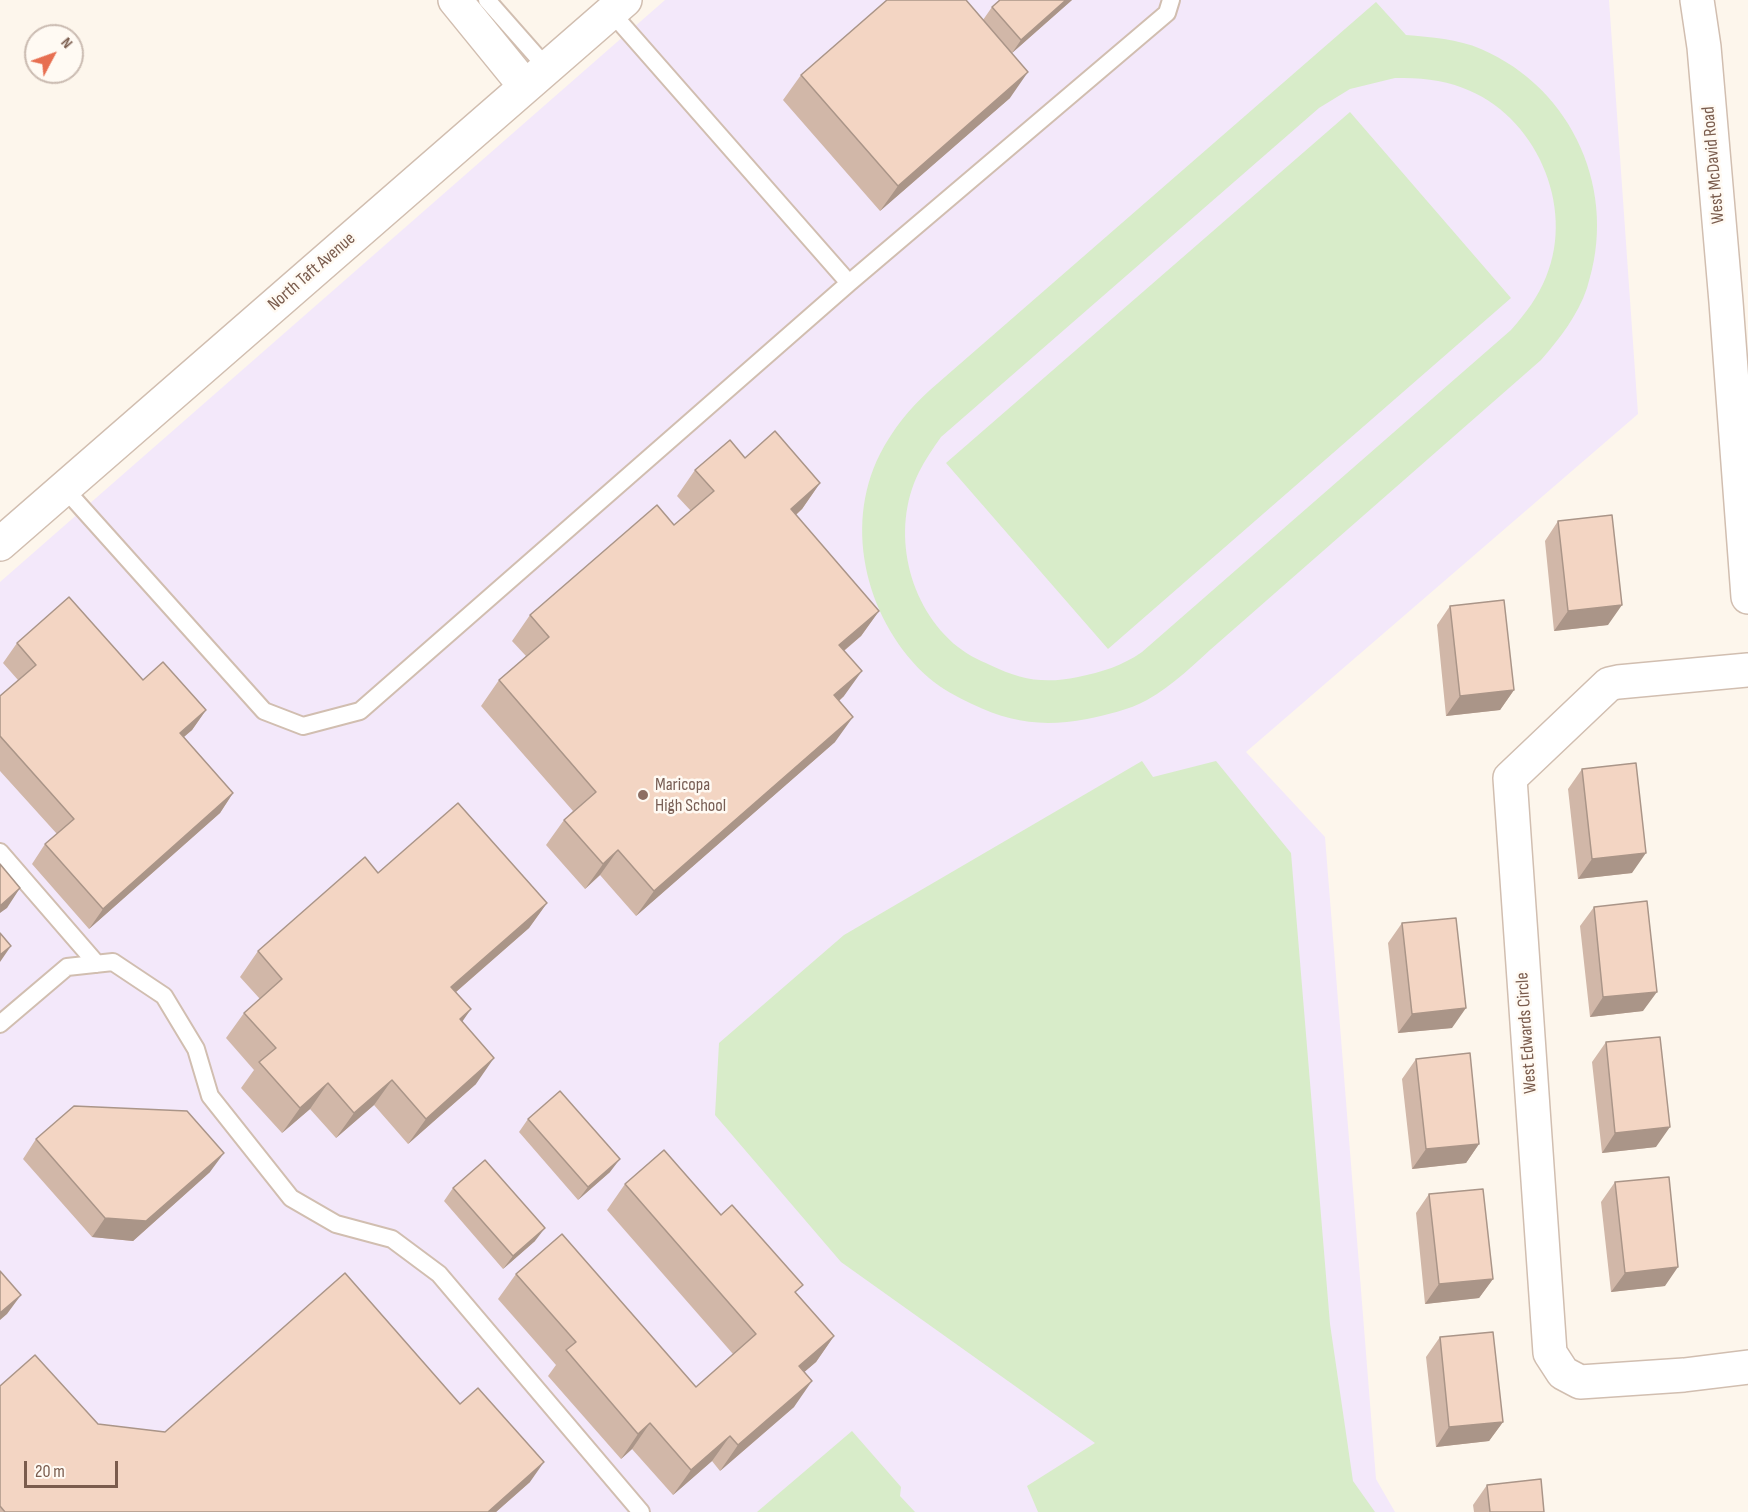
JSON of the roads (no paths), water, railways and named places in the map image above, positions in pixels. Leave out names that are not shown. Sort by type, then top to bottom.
[{"type":"street","points":[[455,0],[536,77]]},
{"type":"street","name":"West McDavid Road","points":[[1697,0],[1737,293],[1748,597]]},
{"type":"street","name":"North Taft Avenue","points":[[0,544],[618,6]]},
{"type":"street","name":"West Edwards Circle","points":[[1748,670],[1608,684],[1510,778],[1550,1353],[1563,1372],[1580,1382],[1684,1375],[1748,1367]]},
{"type":"lane","points":[[487,0],[536,77]]},
{"type":"lane","points":[[64,488],[264,711],[303,726],[360,711],[849,283],[1167,13],[1171,0]]},
{"type":"lane","points":[[618,6],[849,283]]},
{"type":"lane","points":[[0,852],[97,964]]},
{"type":"lane","points":[[0,1024],[67,967],[113,962],[164,996],[196,1048],[210,1096],[291,1198],[336,1224],[392,1239],[439,1274],[641,1512]]},
{"type":"place","name":"Maricopa High School","points":[[643,795]]}]
